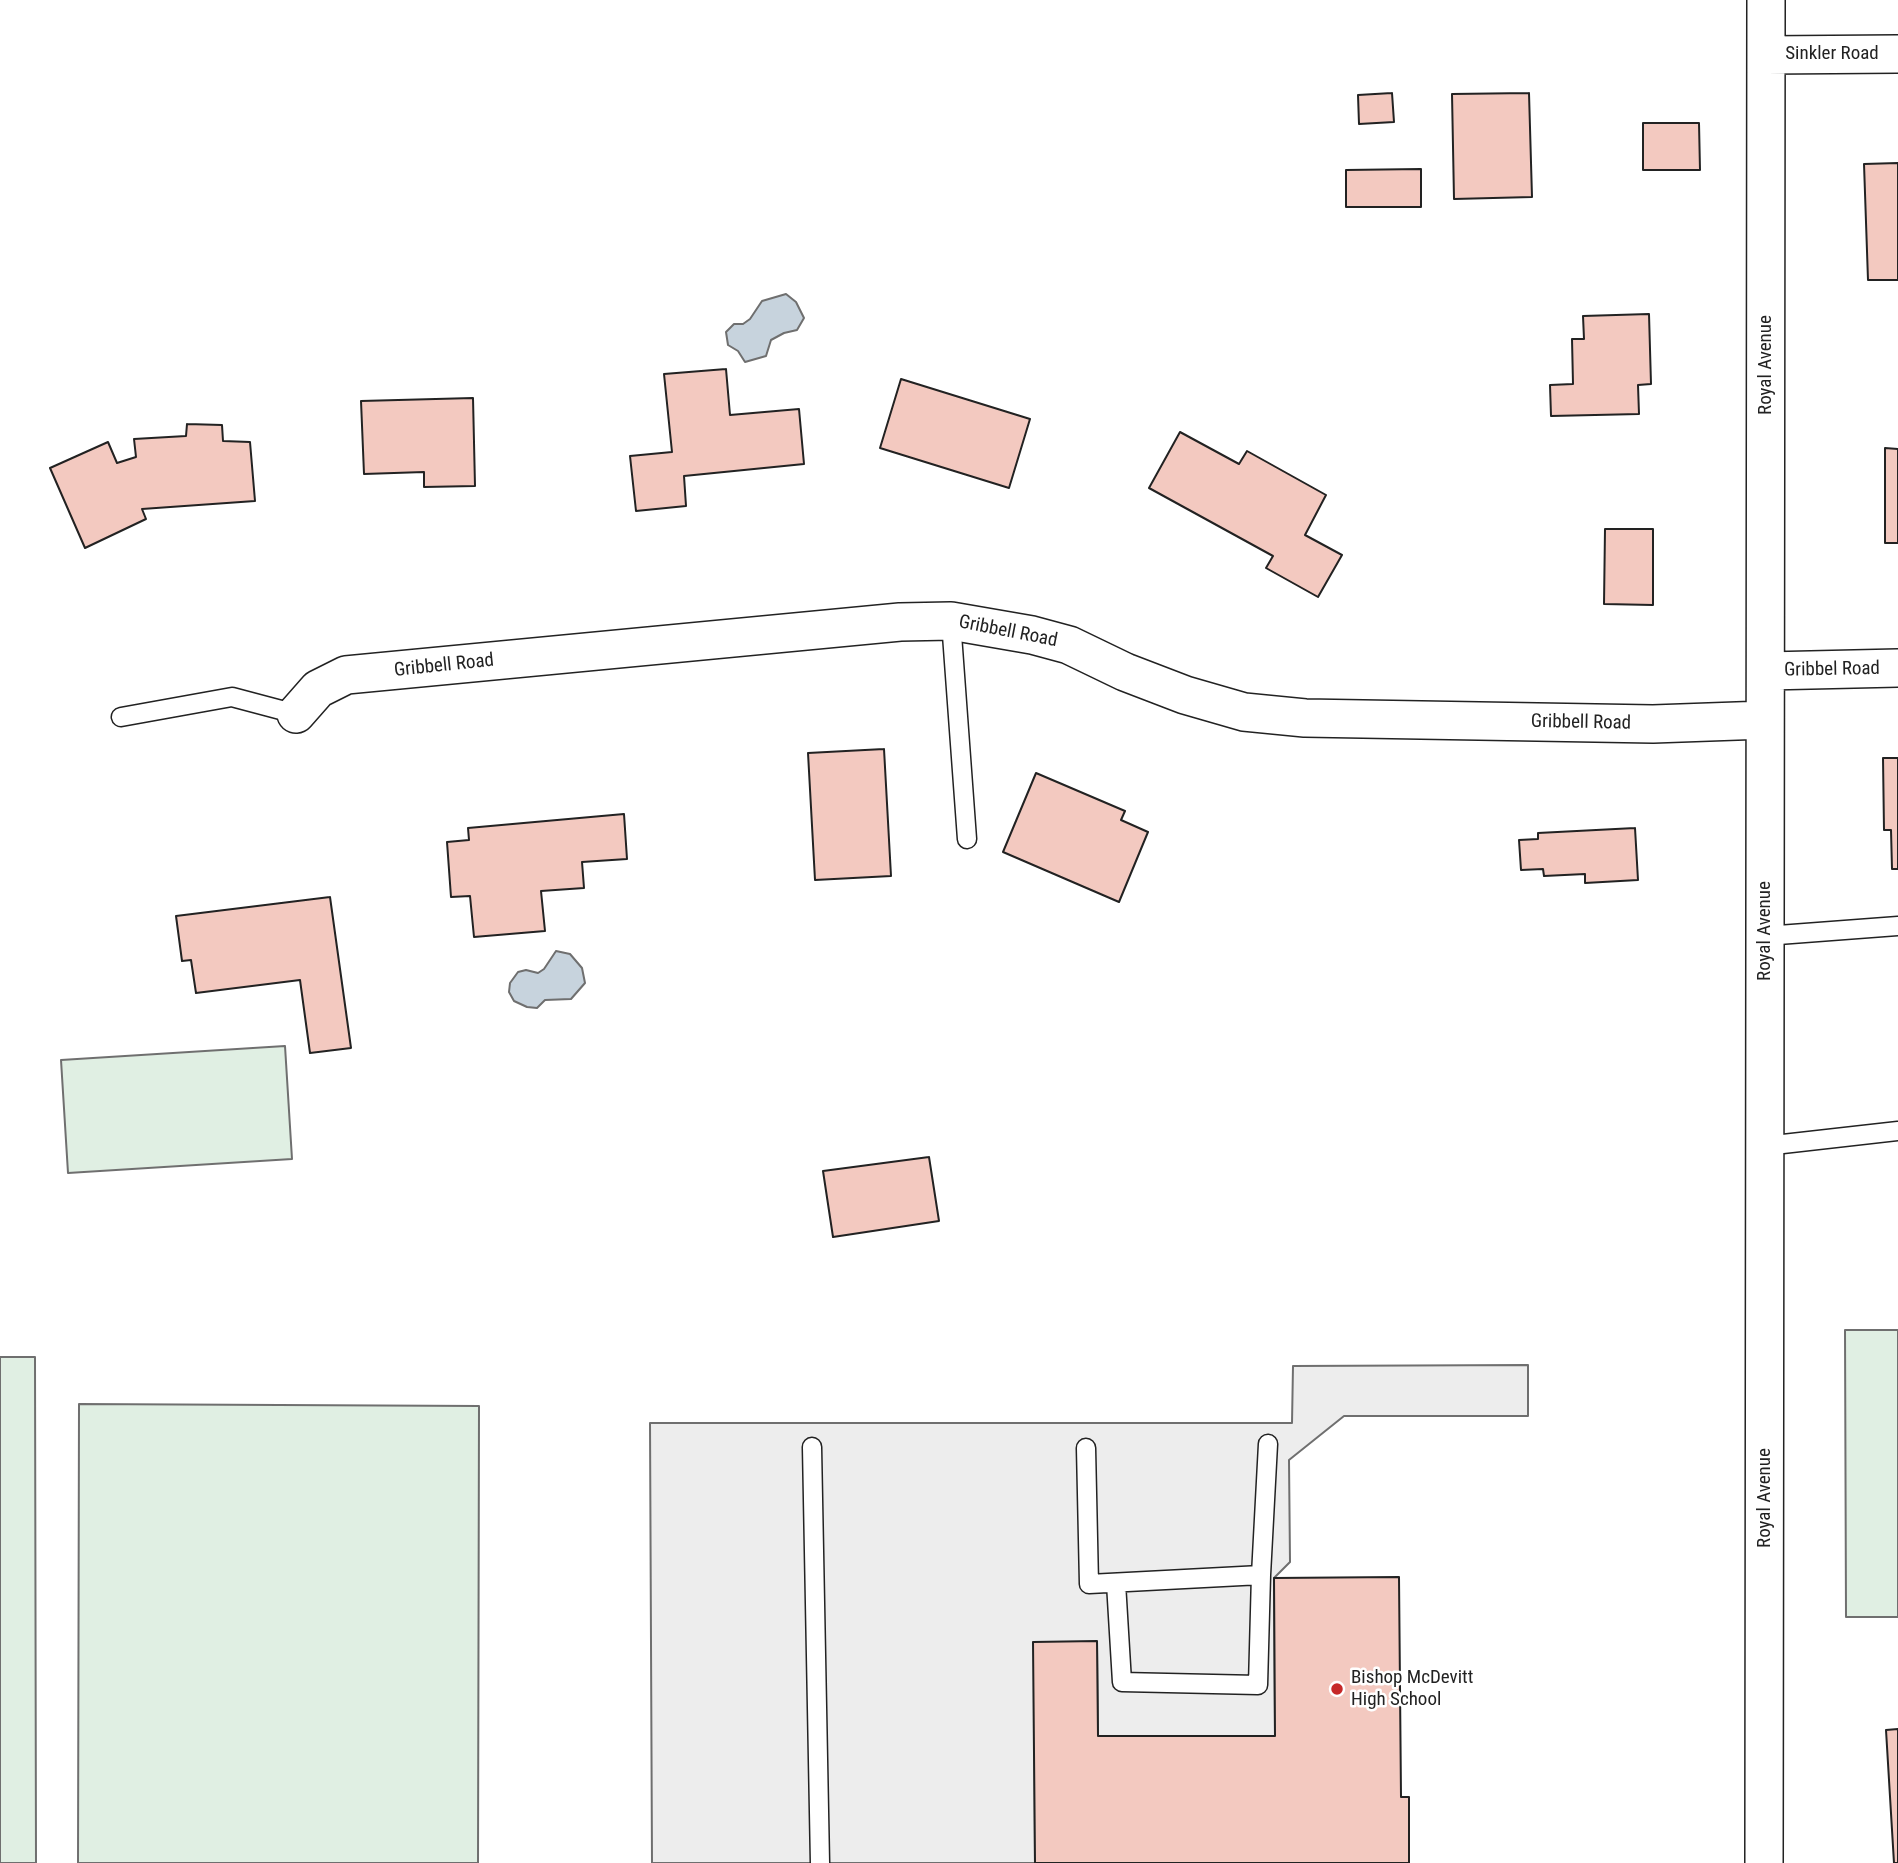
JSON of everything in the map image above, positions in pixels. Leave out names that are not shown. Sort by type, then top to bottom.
[{"type":"street","name":"Royal Avenue","points":[[1764,1863],[1766,0]]},
{"type":"street","name":"Sinkler Road","points":[[1766,55],[1898,54]]},
{"type":"street","name":"Gribbell Road","points":[[296,714],[318,689],[346,675],[900,622],[951,621],[1032,635],[1069,645],[1125,672],[1185,695],[1244,712],[1305,718],[1653,724],[1765,720]]},
{"type":"street","name":"Gribbel Road","points":[[1767,671],[1898,668]]},
{"type":"lane","points":[[951,621],[967,839]]},
{"type":"lane","points":[[121,717],[232,697],[296,714]]},
{"type":"lane","points":[[1765,936],[1898,926]]},
{"type":"lane","points":[[1765,1146],[1898,1131]]},
{"type":"lane","points":[[1116,1583],[1122,1682],[1258,1685],[1268,1444]]},
{"type":"lane","points":[[812,1447],[820,1863]]},
{"type":"lane","points":[[1086,1448],[1089,1584],[1261,1575]]},
{"type":"green space","points":[[285,1046],[292,1159],[68,1173],[61,1060]]},
{"type":"green space","points":[[1845,1330],[1898,1330],[1898,1617],[1846,1617]]},
{"type":"green space","points":[[0,1357],[35,1357],[36,1863],[0,1863]]},
{"type":"green space","points":[[79,1404],[479,1406],[478,1863],[78,1863]]},
{"type":"shaded area","points":[[786,294],[796,302],[804,318],[797,330],[771,340],[766,356],[745,362],[738,351],[728,345],[726,332],[734,324],[743,324],[750,319],[762,301]]},
{"type":"shaded area","points":[[556,951],[570,954],[582,968],[585,983],[571,999],[545,1000],[537,1008],[514,1001],[509,992],[510,983],[518,972],[526,970],[538,973],[544,969]]},
{"type":"shaded area","points":[[1528,1365],[1528,1416],[1344,1416],[1289,1460],[1290,1562],[1274,1578],[1275,1736],[1098,1736],[1097,1642],[1034,1642],[1035,1863],[652,1863],[650,1423],[1292,1423],[1293,1366]]},
{"type":"building","points":[[1392,93],[1394,122],[1359,124],[1358,95]]},
{"type":"building","points":[[1529,93],[1532,197],[1454,199],[1452,94]]},
{"type":"building","points":[[1643,123],[1699,123],[1700,170],[1643,170]]},
{"type":"building","points":[[1898,163],[1898,280],[1868,280],[1864,164]]},
{"type":"building","points":[[1421,169],[1421,207],[1346,207],[1346,170]]},
{"type":"building","points":[[1649,314],[1651,384],[1638,385],[1639,414],[1551,416],[1550,385],[1573,384],[1572,339],[1584,339],[1583,316]]},
{"type":"building","points":[[726,369],[730,415],[799,409],[804,464],[684,476],[686,506],[636,511],[630,456],[672,452],[664,374]]},
{"type":"building","points":[[901,379],[1030,419],[1009,488],[880,448]]},
{"type":"building","points":[[473,398],[475,486],[424,487],[424,472],[364,474],[361,401]]},
{"type":"building","points":[[187,424],[222,425],[223,441],[250,442],[255,501],[142,509],[146,519],[85,548],[50,468],[108,442],[117,463],[136,457],[134,439],[186,436]]},
{"type":"building","points":[[1180,432],[1239,464],[1247,451],[1326,495],[1305,535],[1342,555],[1318,597],[1266,568],[1273,556],[1149,488]]},
{"type":"building","points":[[1885,448],[1898,449],[1898,543],[1885,543]]},
{"type":"building","points":[[1605,529],[1653,529],[1653,605],[1604,604]]},
{"type":"building","points":[[884,749],[891,876],[815,880],[808,753]]},
{"type":"building","points":[[1883,758],[1898,758],[1898,869],[1892,869],[1891,830],[1884,830]]},
{"type":"building","points":[[1036,773],[1125,811],[1121,820],[1148,832],[1119,902],[1003,852]]},
{"type":"building","points":[[624,814],[627,859],[582,862],[584,888],[541,891],[545,931],[474,937],[470,896],[451,897],[447,842],[469,840],[468,828]]},
{"type":"building","points":[[1635,828],[1638,880],[1585,883],[1585,874],[1544,876],[1543,869],[1521,870],[1519,840],[1538,839],[1538,833]]},
{"type":"building","points":[[330,897],[351,1048],[310,1053],[300,980],[196,993],[191,960],[182,961],[176,916]]},
{"type":"building","points":[[929,1157],[939,1221],[833,1237],[823,1171]]},
{"type":"building","name":"Bishop McDevitt High School","points":[[1399,1577],[1401,1797],[1409,1797],[1409,1863],[1035,1863],[1033,1642],[1097,1641],[1098,1736],[1275,1736],[1274,1578]]},
{"type":"building","points":[[1898,1729],[1898,1863],[1894,1863],[1886,1730]]},
{"type":"place","name":"Bishop McDevitt High School","points":[[1337,1689]]}]
